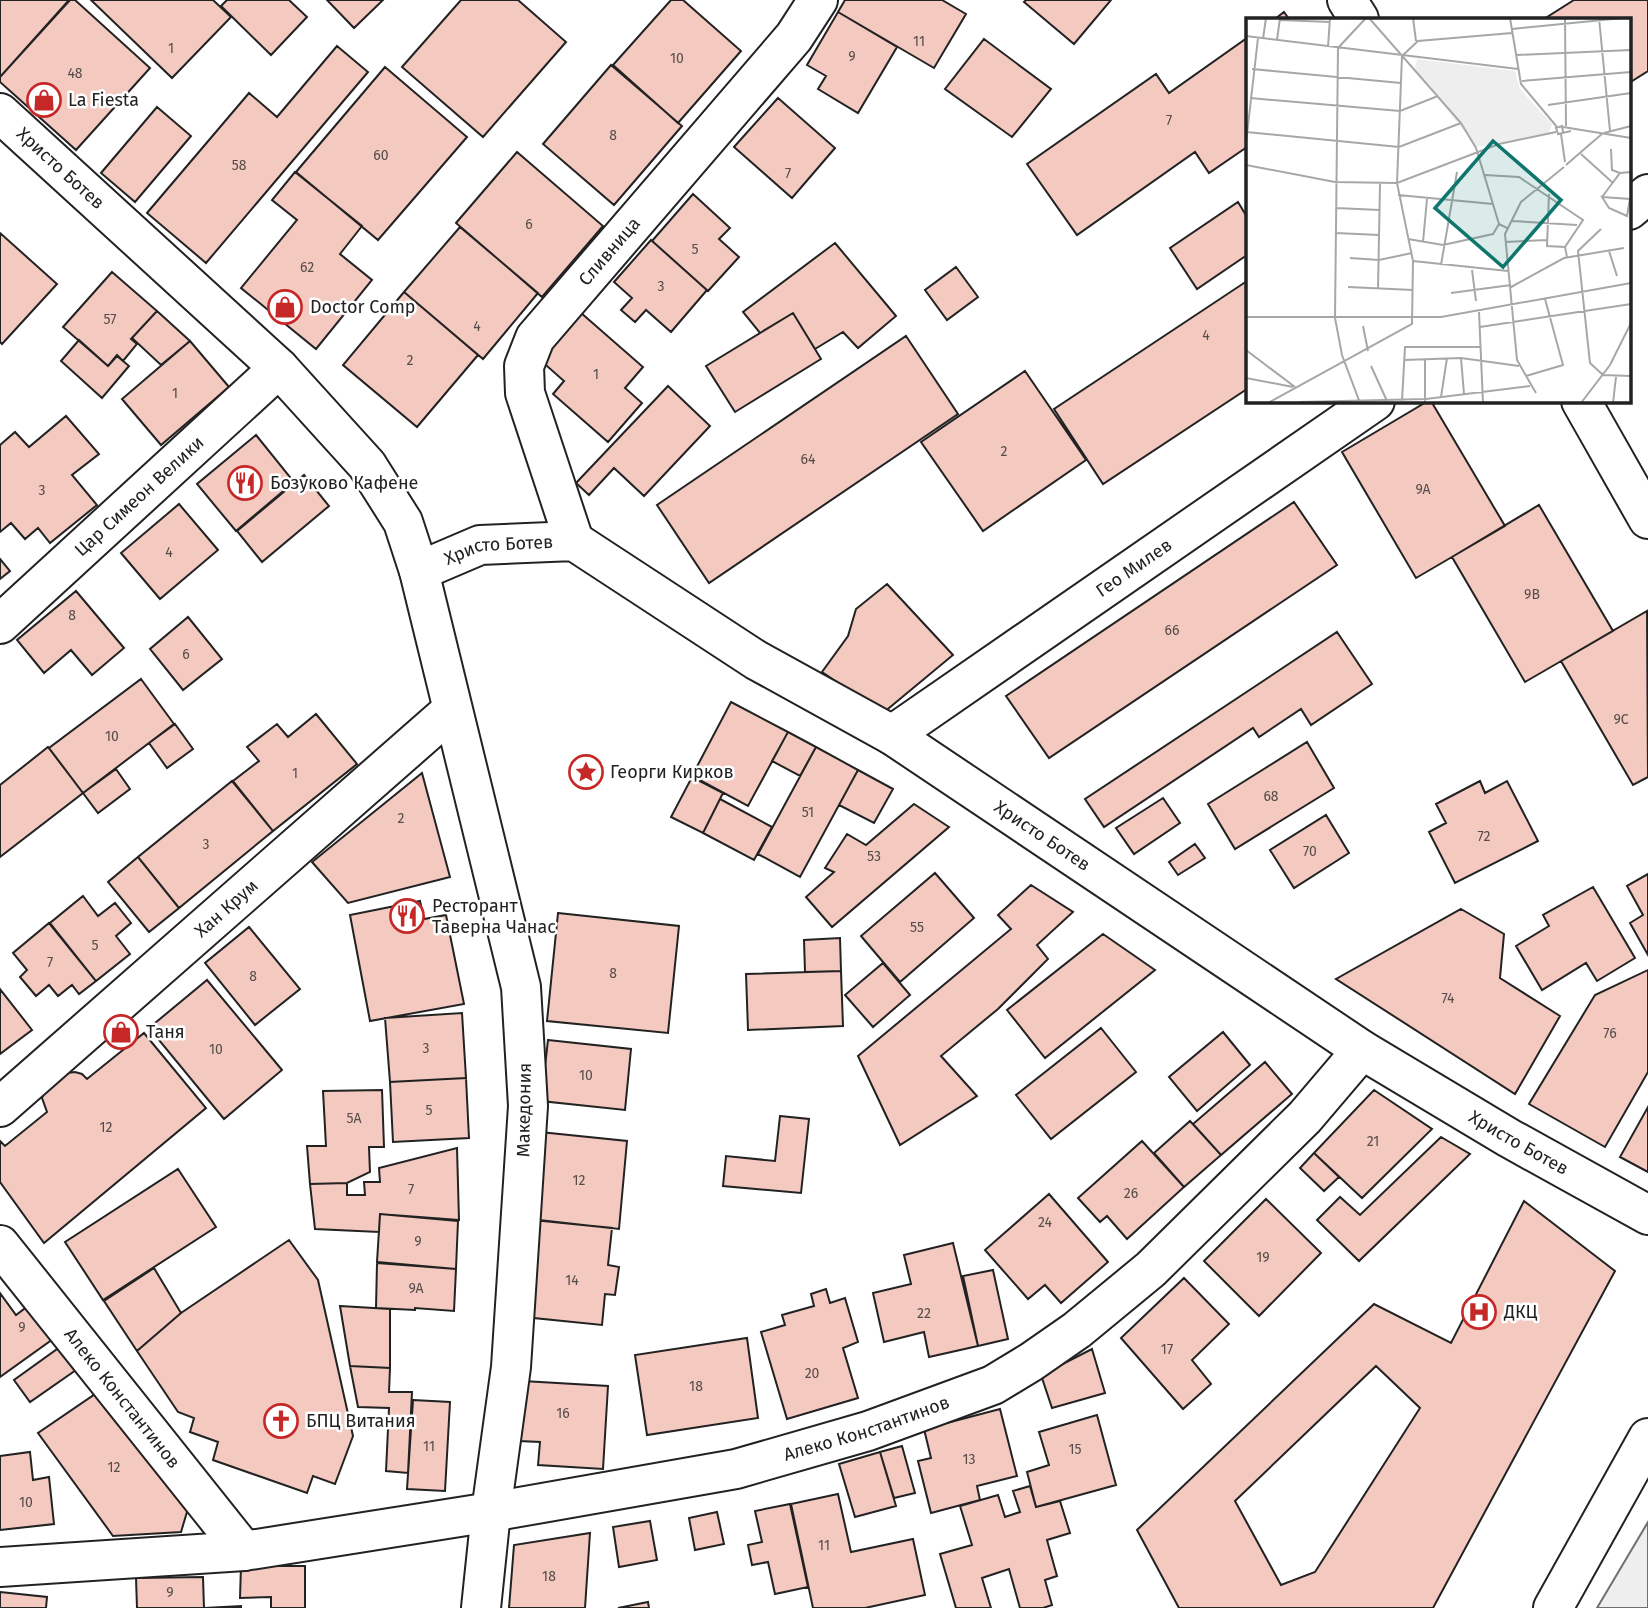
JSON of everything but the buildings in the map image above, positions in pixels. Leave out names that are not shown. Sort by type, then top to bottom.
[{"type":"street","name":"Сливница","points":[[574,541],[525,393],[524,366],[535,338],[794,37],[818,0]]},
{"type":"street","points":[[1347,0],[1358,18]]},
{"type":"street","name":"Христо Ботев","points":[[0,113],[279,368],[367,465],[403,522],[419,571],[430,620]]},
{"type":"street","points":[[1630,209],[1648,194]]},
{"type":"street","name":"Цар Симеон Велики","points":[[0,624],[279,368]]},
{"type":"street","name":"Гео Милев","points":[[892,735],[1375,402]]},
{"type":"street","points":[[1582,402],[1648,519]]},
{"type":"street","name":"Христо Ботев","points":[[419,571],[480,545],[574,541],[755,660],[892,735],[1362,1049],[1509,1138],[1648,1215]]},
{"type":"street","name":"Македония","points":[[430,620],[521,987],[528,1106],[511,1367],[481,1608]]},
{"type":"street","name":"Хан Крум","points":[[0,1107],[452,710]]},
{"type":"street","name":"Алеко Константинов","points":[[0,1566],[244,1551],[491,1512],[736,1469],[868,1431],[993,1385],[1077,1330],[1151,1269],[1305,1117],[1362,1049]]},
{"type":"street","name":"Алеко Константинов","points":[[0,1245],[244,1551]]},
{"type":"street","points":[[1553,1608],[1648,1438]]},
{"type":"shaded area","points":[[1648,1522],[1648,1608],[1597,1608]]},
{"type":"place","name":"La Fiesta","points":[[44,100]]},
{"type":"place","name":"Doctor Comp","points":[[285,307]]},
{"type":"place","name":"Бозуково Кафене","points":[[245,483]]},
{"type":"place","name":"Георги Кирков","points":[[586,772]]},
{"type":"place","name":"Ресторант Таверна Чанас","points":[[407,916]]},
{"type":"place","name":"Таня","points":[[121,1032]]},
{"type":"place","name":"ДКЦ","points":[[1479,1312]]},
{"type":"place","name":"БПЦ Витания","points":[[281,1421]]}]
